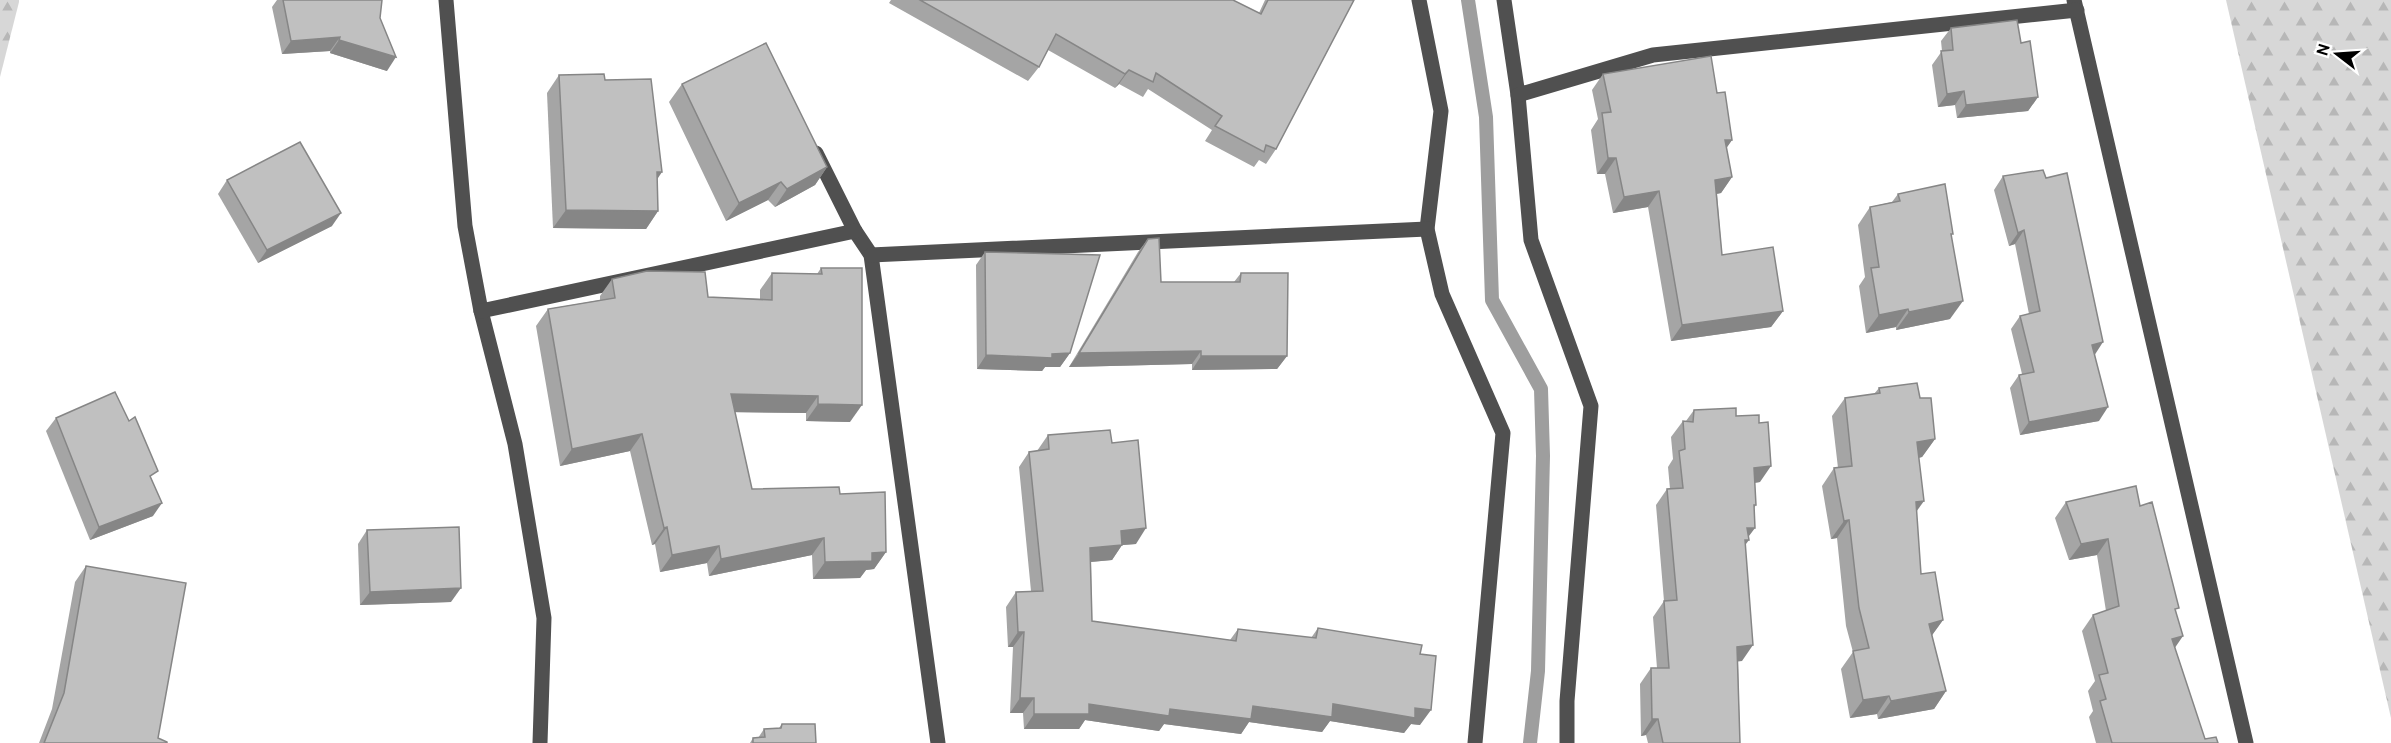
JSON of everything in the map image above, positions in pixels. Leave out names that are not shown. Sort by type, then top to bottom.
[{"type":"street","points":[[446,0],[465,226],[481,310],[515,444],[544,618],[540,743]]},
{"type":"street","points":[[1419,0],[1441,111],[1427,229],[1442,294],[1503,433],[1475,743]]},
{"type":"street","points":[[1504,0],[1518,95],[1530,240],[1591,406],[1567,701],[1567,743]]},
{"type":"street","points":[[1518,95],[1653,56],[2076,5],[2246,743]]},
{"type":"street","points":[[808,136],[855,231],[871,255],[938,743]]},
{"type":"street","points":[[871,255],[1427,229]]},
{"type":"street","points":[[481,310],[855,231]]},
{"type":"green space","points":[[0,0],[19,0],[19,2],[0,77]]},
{"type":"green space","points":[[2226,0],[2391,0],[2391,718]]},
{"type":"building","points":[[283,0],[382,0],[380,18],[396,57],[339,40],[340,37],[291,41]]},
{"type":"building","points":[[920,0],[1233,0],[1261,14],[1268,0],[1354,0],[1276,149],[1266,145],[1264,152],[1215,126],[1222,116],[1156,73],[1153,82],[1129,70],[1125,74],[1056,34],[1039,67]]},
{"type":"building","points":[[2017,20],[2021,43],[2030,41],[2038,97],[1966,105],[1964,91],[1947,94],[1941,51],[1953,50],[1951,28]]},
{"type":"building","points":[[766,43],[827,167],[787,189],[781,182],[739,203],[682,84]]},
{"type":"building","points":[[1711,56],[1717,93],[1725,92],[1732,140],[1725,140],[1732,177],[1715,180],[1722,255],[1773,247],[1783,311],[1682,325],[1659,191],[1624,197],[1616,158],[1608,158],[1602,113],[1611,112],[1603,74]]},
{"type":"building","points":[[604,74],[605,80],[651,79],[662,172],[657,172],[658,211],[566,210],[559,75]]},
{"type":"building","points":[[300,142],[341,213],[267,250],[227,180]]},
{"type":"building","points":[[2043,170],[2046,178],[2067,173],[2103,342],[2092,345],[2108,407],[2029,422],[2019,375],[2034,372],[2020,316],[2040,311],[2024,230],[2018,233],[2003,176]]},
{"type":"building","points":[[1945,184],[1963,301],[1909,312],[1908,309],[1879,315],[1871,268],[1879,267],[1870,207],[1900,201],[1898,194]]},
{"type":"building","points":[[1159,238],[1161,282],[1240,282],[1241,273],[1288,273],[1287,356],[1201,356],[1201,351],[1079,353],[1148,239]]},
{"type":"building","points":[[985,252],[1100,255],[1070,353],[1052,354],[1052,358],[986,355]]},
{"type":"building","points":[[821,268],[862,268],[862,405],[818,404],[818,396],[731,394],[752,489],[839,487],[840,494],[885,492],[886,552],[872,553],[872,561],[825,562],[824,538],[721,559],[719,546],[672,555],[667,527],[664,528],[642,434],[572,449],[548,309],[615,298],[612,279],[647,271],[705,272],[708,297],[772,300],[772,273],[822,274]]},
{"type":"building","points":[[1917,383],[1920,398],[1931,398],[1935,439],[1917,442],[1924,501],[1916,502],[1921,574],[1935,572],[1943,620],[1929,624],[1946,691],[1891,701],[1889,696],[1863,700],[1853,651],[1869,648],[1859,608],[1849,520],[1844,521],[1834,468],[1852,466],[1845,398],[1880,393],[1879,388]]},
{"type":"building","points":[[115,392],[129,421],[135,417],[158,471],[150,476],[162,503],[99,527],[56,418]]},
{"type":"building","points":[[1736,408],[1736,416],[1759,415],[1759,423],[1768,422],[1771,466],[1754,468],[1755,528],[1747,528],[1749,540],[1745,540],[1753,645],[1737,647],[1740,743],[1663,743],[1658,719],[1652,719],[1651,668],[1669,668],[1664,601],[1677,600],[1667,489],[1683,488],[1679,451],[1685,449],[1683,421],[1693,422],[1694,410]]},
{"type":"building","points":[[1110,430],[1112,443],[1138,440],[1146,528],[1121,531],[1122,545],[1090,548],[1092,621],[1236,641],[1238,629],[1316,638],[1318,628],[1422,645],[1420,654],[1436,656],[1431,710],[1415,708],[1415,718],[1333,704],[1332,717],[1253,706],[1251,719],[1170,709],[1169,716],[1089,704],[1089,714],[1034,714],[1034,698],[1020,698],[1024,632],[1018,632],[1016,592],[1043,591],[1029,452],[1049,449],[1048,435]]},
{"type":"building","points":[[2136,486],[2140,506],[2152,502],[2179,608],[2175,609],[2183,636],[2172,639],[2205,739],[2216,737],[2218,743],[2112,743],[2100,701],[2106,699],[2099,675],[2108,673],[2093,615],[2119,606],[2108,539],[2081,544],[2066,502]]},
{"type":"building","points":[[459,527],[461,588],[370,592],[367,530]]},
{"type":"building","points":[[86,566],[186,583],[158,738],[167,743],[44,743],[64,693]]},
{"type":"building","points":[[782,724],[815,724],[816,743],[753,743],[753,738],[765,737],[764,729],[781,728]]},
{"type":"waterway","points":[[1468,0],[1486,117],[1492,300],[1541,389],[1543,456],[1538,671],[1530,743]]}]
